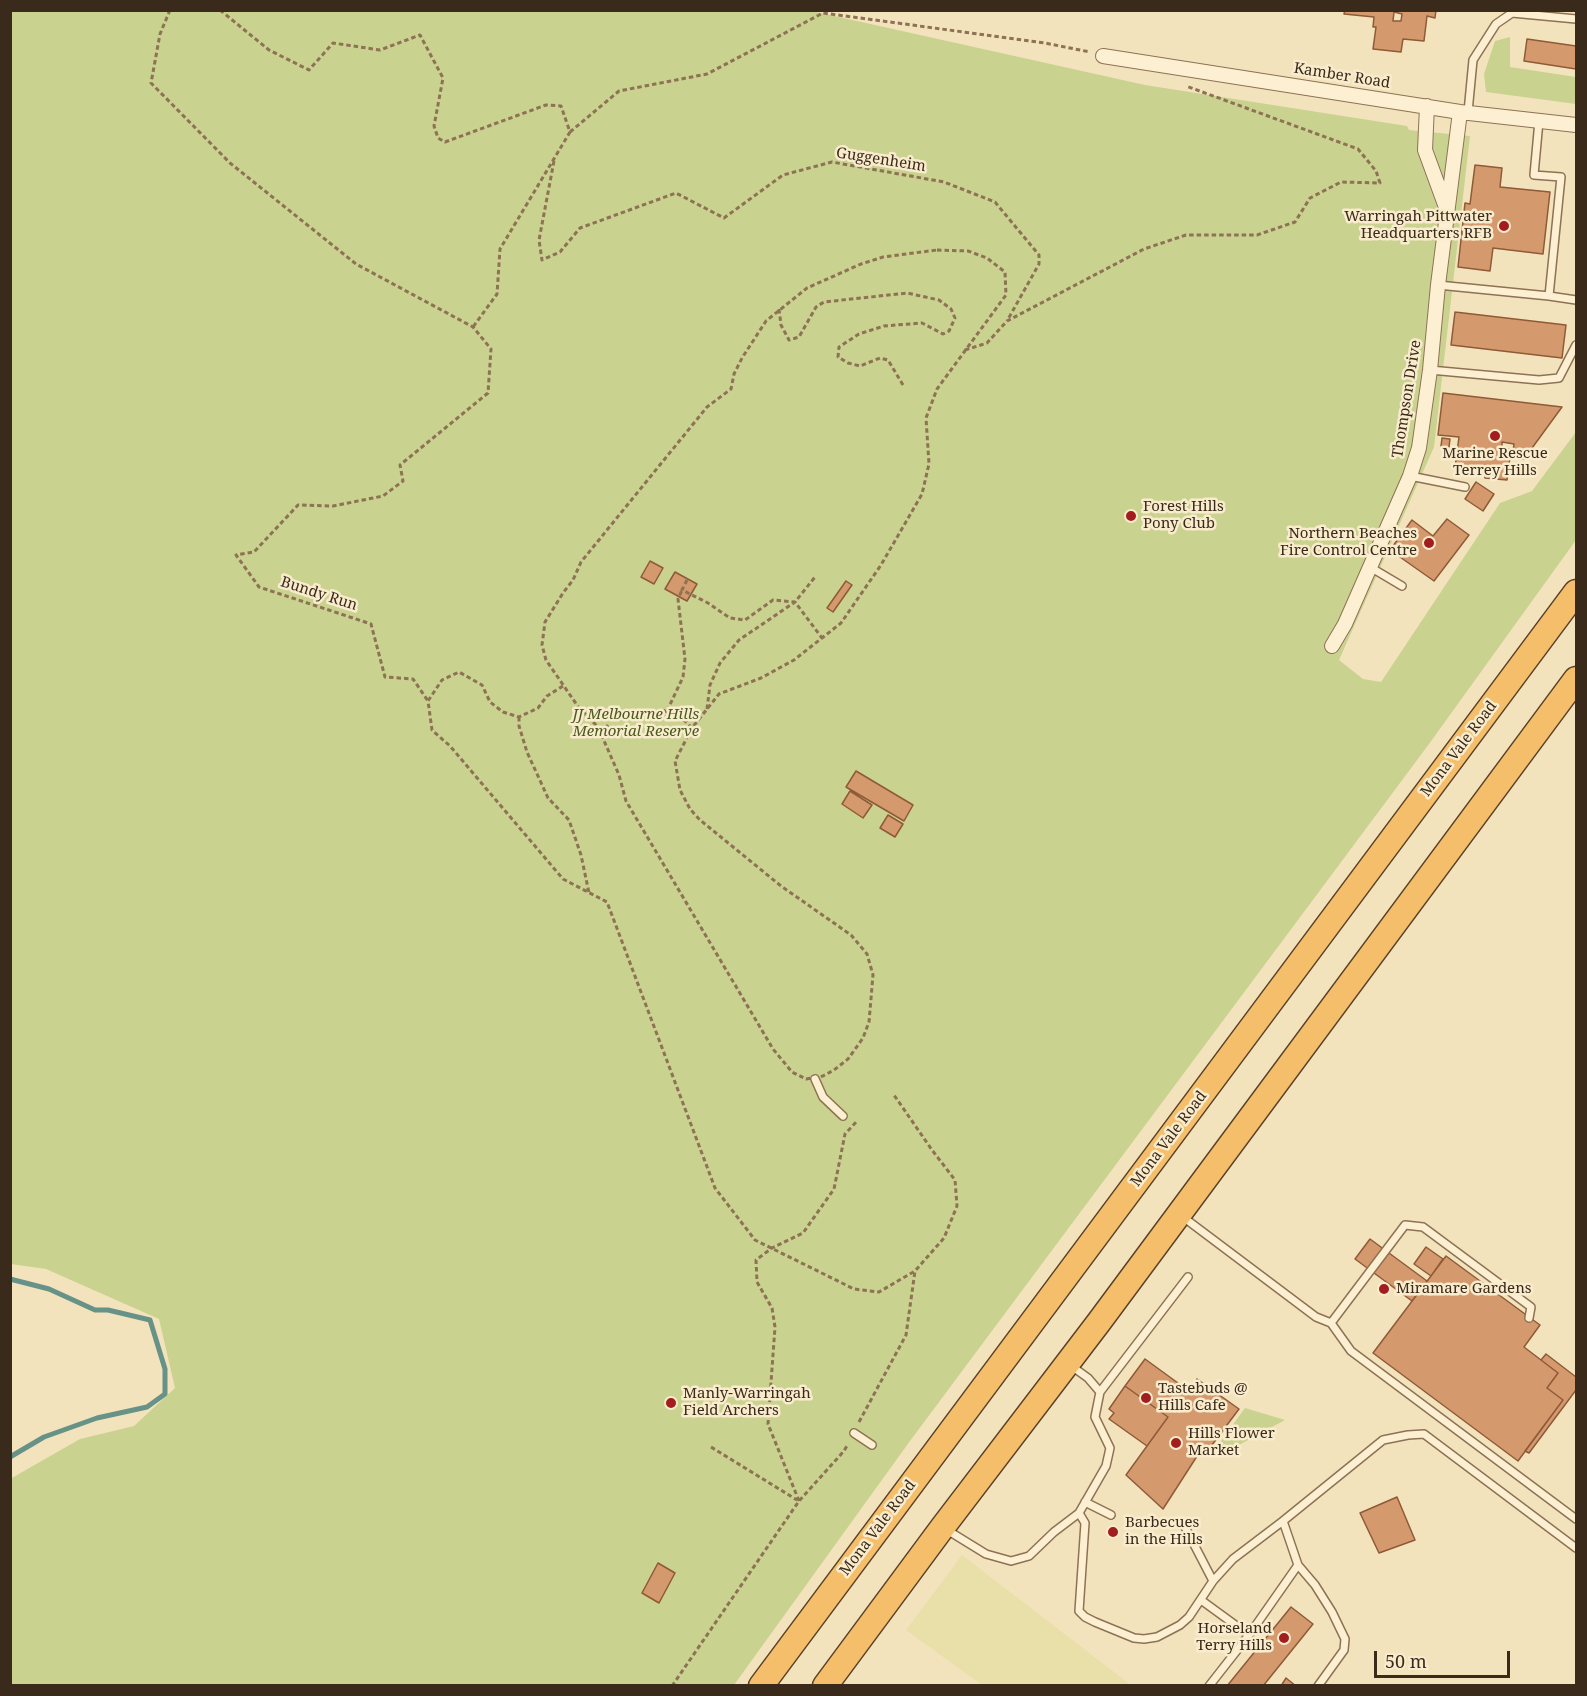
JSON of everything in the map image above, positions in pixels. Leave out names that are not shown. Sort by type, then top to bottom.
[{"type":"highway","name":"Mona Vale Road","points":[[761,1686],[1576,592]]},
{"type":"highway","points":[[825,1686],[942,1527],[1068,1364],[1576,679]]},
{"type":"street","name":"Kamber Road","points":[[1103,56],[1464,112],[1576,125]]},
{"type":"street","name":"Thompson Drive","points":[[1427,106],[1425,150],[1448,212]]},
{"type":"street","name":"Thompson Drive","points":[[1332,646],[1345,624],[1410,476],[1419,448],[1430,370],[1438,285],[1464,112]]},
{"type":"lane","points":[[1464,112],[1473,60],[1496,24],[1512,13],[1576,19]]},
{"type":"lane","points":[[1539,121],[1534,175],[1561,177],[1549,296]]},
{"type":"lane","points":[[1438,285],[1576,300]]},
{"type":"lane","points":[[1430,370],[1539,380],[1558,378],[1576,345]]},
{"type":"lane","points":[[1410,476],[1465,487]]},
{"type":"lane","points":[[1370,567],[1401,586]]},
{"type":"lane","points":[[815,1079],[823,1097],[843,1116]]},
{"type":"lane","points":[[1179,1214],[1316,1317],[1331,1323],[1351,1351],[1576,1519]]},
{"type":"lane","points":[[1331,1323],[1406,1225],[1424,1227],[1531,1307],[1529,1318]]},
{"type":"lane","points":[[942,1527],[986,1554],[1011,1561],[1029,1556],[1054,1532],[1079,1513],[1106,1466],[1110,1448],[1095,1417],[1100,1392],[1188,1277]]},
{"type":"lane","points":[[1068,1364],[1088,1378],[1100,1392]]},
{"type":"lane","points":[[854,1433],[872,1445]]},
{"type":"lane","points":[[1079,1513],[1085,1523],[1079,1611],[1095,1622],[1134,1638],[1144,1639],[1157,1637],[1180,1625],[1201,1600],[1213,1581],[1233,1559],[1383,1440],[1424,1434],[1576,1548]]},
{"type":"lane","points":[[1085,1502],[1110,1515]]},
{"type":"lane","points":[[1283,1521],[1298,1565],[1315,1585],[1345,1639],[1344,1650],[1318,1686]]},
{"type":"lane","points":[[1185,1527],[1213,1581]]},
{"type":"lane","points":[[1209,1686],[1250,1635],[1298,1565]]},
{"type":"lane","points":[[1201,1600],[1250,1635]]},
{"type":"path","points":[[170,10],[160,34],[151,83],[230,163],[356,264],[473,327],[497,294],[500,249],[570,132],[619,91],[707,74],[822,12],[1046,42],[1078,48],[1103,56]]},
{"type":"path","points":[[220,10],[269,50],[309,70],[333,43],[380,50],[420,34],[443,78],[434,126],[438,138],[445,142],[546,105],[561,106],[570,132]]},
{"type":"path","points":[[964,351],[987,343],[1007,321],[1144,249],[1186,235],[1257,235],[1295,222],[1310,198],[1341,182],[1380,183],[1376,171],[1358,149],[1180,84]]},
{"type":"path","name":"Guggenheim","points":[[554,161],[539,240],[542,260],[560,252],[580,228],[676,193],[724,218],[783,175],[832,162],[944,182],[995,202],[1039,255],[1039,264],[1007,321]]},
{"type":"path","points":[[968,251],[987,258],[1005,272],[1006,295],[937,389],[926,418],[929,464],[922,495],[881,565],[841,623],[794,660],[770,674],[719,694],[692,728],[675,760],[677,782],[690,809],[720,838],[781,886],[851,935],[860,944],[870,964],[873,975],[872,991],[869,1022],[863,1038],[848,1059],[834,1070],[815,1079],[806,1079],[792,1072],[773,1049],[626,801],[619,775],[598,728],[563,686],[546,660],[542,645],[545,622],[573,580],[581,562],[707,407],[731,389],[734,374],[755,336],[779,309],[807,288],[861,264],[910,252],[968,251]]},
{"type":"path","points":[[779,309],[781,325],[789,340],[799,338],[816,307],[824,302],[907,293],[939,300],[951,309],[955,318],[949,331],[943,334],[922,323],[884,326],[859,334],[838,347],[838,357],[848,363],[860,366],[880,358],[888,360],[903,385]]},
{"type":"path","name":"Bundy Run","points":[[428,701],[413,679],[385,677],[371,624],[259,587],[236,555],[254,552],[298,505],[333,506],[383,496],[403,481],[400,465],[488,393],[491,349],[473,327]]},
{"type":"path","points":[[707,709],[710,685],[720,663],[739,640],[795,602],[815,577]]},
{"type":"path","points":[[687,580],[678,599],[686,659],[683,677],[665,710],[684,720],[692,728]]},
{"type":"path","points":[[682,590],[708,603],[730,618],[745,620],[773,600],[795,602],[822,638]]},
{"type":"path","points":[[563,686],[547,696],[538,708],[519,717],[503,712],[490,702],[482,685],[459,672],[442,680],[428,701],[432,730],[450,746],[563,879],[607,902],[715,1188],[755,1240],[854,1289],[879,1292],[915,1271],[944,1238],[957,1206],[955,1180],[894,1095]]},
{"type":"path","points":[[519,717],[519,726],[527,752],[549,798],[568,820],[581,855],[589,893]]},
{"type":"path","points":[[601,734],[608,724]]},
{"type":"path","points":[[799,1501],[768,1424],[775,1327],[772,1308],[757,1282],[756,1260],[771,1248],[803,1233],[834,1189],[845,1134],[857,1121]]},
{"type":"path","points":[[672,1686],[799,1501],[844,1451],[906,1335],[915,1271]]},
{"type":"path","points":[[711,1447],[799,1501]]},
{"type":"shaded area","points":[[962,1555],[1131,1685],[982,1685],[906,1630]]},
{"type":"green space","name":"JJ Melbourne Hills Memorial Reserve","points":[[11,11],[812,11],[1145,85],[1407,126],[1409,130],[1470,136],[1434,447],[1339,660],[1363,679],[1381,682],[1500,503],[1532,491],[1576,432],[1576,540],[1429,744],[910,1441],[734,1685],[11,1685],[10,1479],[80,1439],[134,1426],[175,1388],[159,1319],[46,1269],[11,1264]]},
{"type":"green space","points":[[1510,37],[1510,67],[1576,77],[1576,104],[1486,92],[1484,74],[1495,41]]},
{"type":"green space","points":[[1245,1408],[1285,1420],[1226,1452],[1218,1445]]},
{"type":"building","points":[[1345,10],[1436,10],[1435,18],[1427,16],[1424,41],[1403,39],[1401,52],[1373,49],[1376,27],[1373,27],[1374,17],[1344,14]],"holes":[[[1394,12],[1402,14],[1401,21],[1393,21]]]},
{"type":"building","points":[[1527,39],[1576,46],[1576,69],[1524,61]]},
{"type":"building","name":"Warringah Pittwater Headquarters RFB","points":[[1475,165],[1502,168],[1500,187],[1550,192],[1543,254],[1493,248],[1490,271],[1458,267],[1465,203],[1470,204]]},
{"type":"building","points":[[1455,312],[1566,325],[1562,358],[1451,345]]},
{"type":"building","name":"Marine Rescue Terrey Hills","points":[[1443,393],[1562,407],[1524,459],[1512,457],[1514,444],[1502,442],[1502,448],[1511,449],[1507,480],[1485,478],[1485,471],[1455,467],[1459,437],[1438,435]]},
{"type":"building","points":[[1442,438],[1450,439],[1449,447],[1441,446]]},
{"type":"building","points":[[1476,482],[1494,494],[1483,511],[1465,499]]},
{"type":"building","name":"Northern Beaches Fire Control Centre","points":[[1447,519],[1469,535],[1434,581],[1390,550],[1412,520],[1433,536]]},
{"type":"building","points":[[650,561],[663,568],[654,584],[641,577]]},
{"type":"building","points":[[675,572],[697,584],[687,601],[665,589]]},
{"type":"building","points":[[846,581],[852,585],[833,612],[827,608]]},
{"type":"building","points":[[856,771],[913,805],[904,821],[846,787]]},
{"type":"building","points":[[850,791],[872,805],[863,818],[842,804]]},
{"type":"building","points":[[888,815],[903,824],[895,837],[880,828]]},
{"type":"building","points":[[1370,1239],[1427,1281],[1412,1301],[1355,1259]]},
{"type":"building","points":[[1426,1247],[1443,1259],[1431,1276],[1414,1264]]},
{"type":"building","points":[[1446,1256],[1540,1325],[1524,1347],[1558,1373],[1547,1388],[1563,1400],[1518,1461],[1373,1353]]},
{"type":"building","points":[[1546,1354],[1576,1377],[1576,1390],[1529,1453],[1525,1451],[1563,1400],[1547,1388],[1558,1373],[1541,1360]]},
{"type":"building","points":[[1145,1359],[1189,1391],[1197,1379],[1239,1409],[1206,1453],[1201,1450],[1163,1509],[1126,1475],[1168,1417],[1125,1386]]},
{"type":"building","points":[[1125,1386],[1168,1417],[1147,1446],[1109,1419],[1114,1413],[1109,1409]]},
{"type":"building","points":[[1397,1497],[1415,1540],[1379,1553],[1360,1513]]},
{"type":"building","points":[[658,1563],[675,1573],[659,1603],[642,1593]]},
{"type":"building","points":[[1291,1607],[1313,1624],[1263,1686],[1227,1686]]},
{"type":"building","points":[[1286,1678],[1296,1686],[1281,1686]]},
{"type":"waterway","points":[[10,1279],[49,1289],[95,1310],[108,1310],[150,1320],[165,1369],[165,1394],[147,1407],[97,1418],[44,1437],[10,1457]]},
{"type":"place","name":"Warringah Pittwater Headquarters RFB","points":[[1504,226]]},
{"type":"place","name":"Marine Rescue Terrey Hills","points":[[1495,436]]},
{"type":"place","name":"Forest Hills Pony Club","points":[[1131,516]]},
{"type":"place","name":"Northern Beaches Fire Control Centre","points":[[1429,543]]},
{"type":"place","name":"Miramare Gardens","points":[[1384,1289]]},
{"type":"place","name":"Tastebuds @ Hills Cafe","points":[[1146,1398]]},
{"type":"place","name":"Manly-Warringah Field Archers","points":[[671,1403]]},
{"type":"place","name":"Hills Flower Market","points":[[1176,1443]]},
{"type":"place","name":"Barbecues in the Hills","points":[[1113,1532]]},
{"type":"place","name":"Horseland Terry Hills","points":[[1284,1638]]}]
